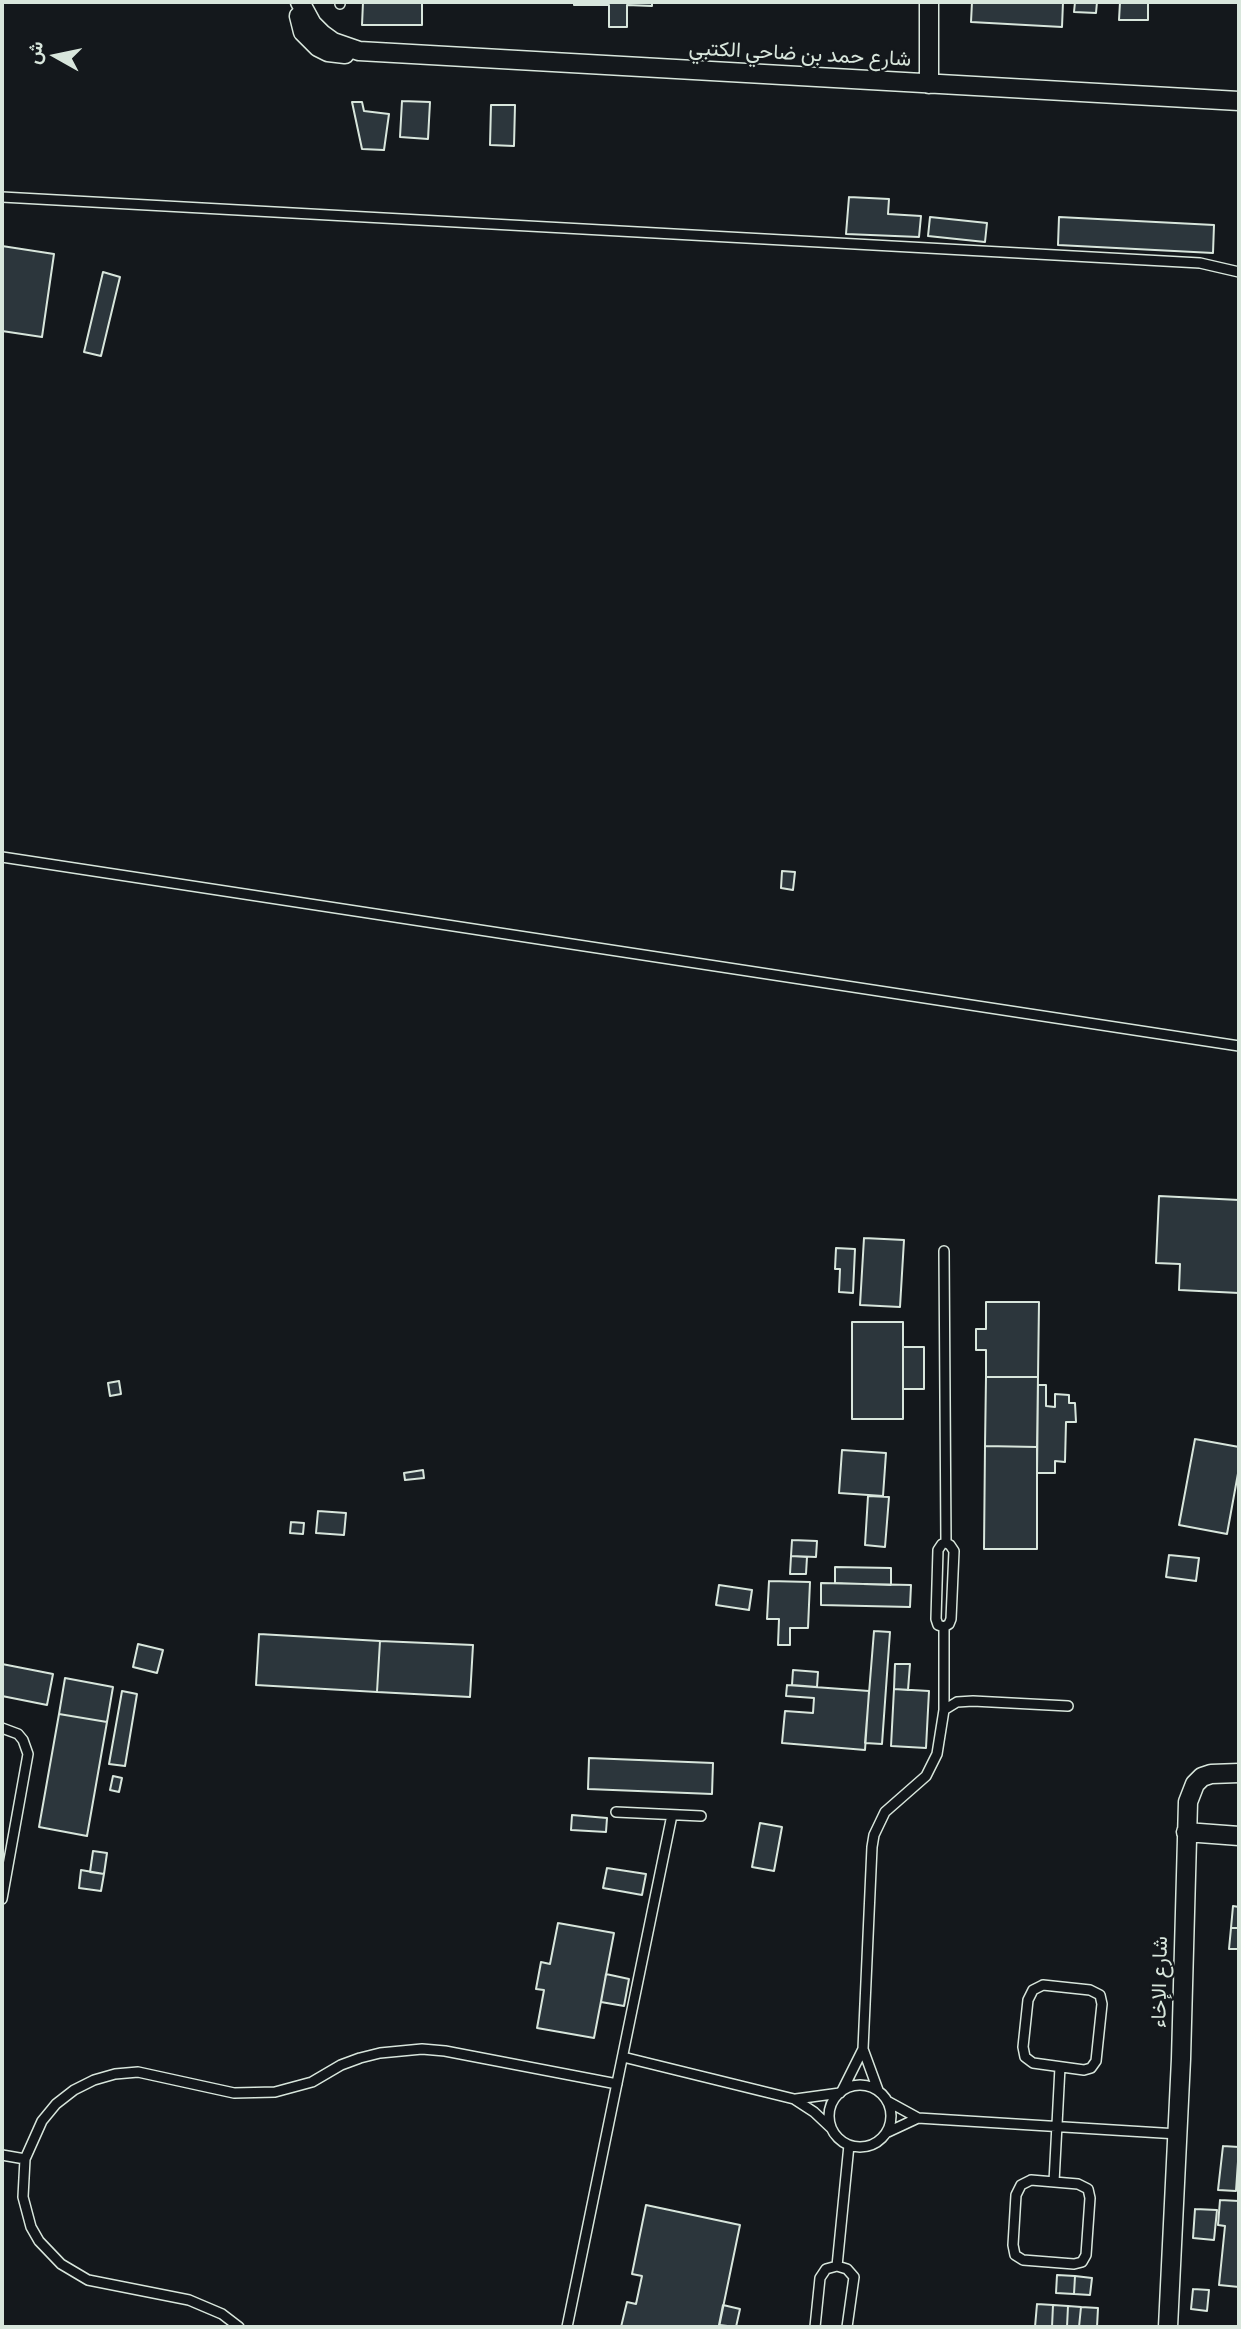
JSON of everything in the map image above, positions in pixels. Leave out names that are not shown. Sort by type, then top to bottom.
[{"type":"street","name":"شارع حمد بن ضاحي الكتبي","points":[[300,2],[303,32],[318,47],[338,55],[359,51],[1239,101]]},
{"type":"street","points":[[929,2],[929,84]]},
{"type":"street","name":"شارع الإخاء","points":[[1168,2327],[1178,2134],[1188,1802],[1195,1784],[1211,1774],[1239,1773]]},
{"type":"street","points":[[1186,1832],[1239,1836]]},
{"type":"lane","points":[[2,197],[1200,263],[1239,272]]},
{"type":"lane","points":[[2,857],[1239,1046]]},
{"type":"lane","points":[[944,1251],[946,1543]]},
{"type":"lane","points":[[944,1627],[951,1619],[954,1551],[946,1543]]},
{"type":"lane","points":[[944,1627],[938,1625],[936,1619],[938,1550],[946,1543]]},
{"type":"lane","points":[[944,1627],[944,1710],[933,1765],[916,1786],[885,1812],[874,1835],[863,2049],[877,2090],[887,2101],[918,2118],[1178,2134]]},
{"type":"lane","points":[[944,1710],[957,1702],[973,1700],[1069,1706]]},
{"type":"lane","points":[[2,1728],[18,1734],[28,1754],[6,1851],[2,1899]]},
{"type":"lane","points":[[615,1812],[701,1816]]},
{"type":"lane","points":[[567,2327],[672,1815]]},
{"type":"lane","points":[[1043,1985],[1090,1990],[1102,1999],[1094,2064],[1084,2070],[1060,2067],[1033,2063],[1023,2053],[1028,2000],[1033,1990],[1043,1985]]},
{"type":"lane","points":[[239,2327],[222,2315],[189,2300],[96,2283],[61,2264],[39,2241],[29,2220],[23,2197],[25,2160],[41,2121],[56,2104],[74,2090],[94,2080],[116,2074],[138,2073],[234,2093],[255,2094],[296,2088],[341,2065],[370,2055],[422,2049],[617,2084]]},
{"type":"lane","points":[[831,2128],[830,2109],[863,2049]]},
{"type":"lane","points":[[623,2057],[794,2099],[814,2112],[841,2141],[849,2145],[866,2147],[881,2140],[891,2117],[887,2101]]},
{"type":"lane","points":[[1054,2182],[1060,2067]]},
{"type":"lane","points":[[794,2099],[841,2092],[859,2085],[877,2090]]},
{"type":"lane","points":[[886,2133],[918,2118]]},
{"type":"lane","points":[[836,2266],[849,2145]]},
{"type":"lane","points":[[2,2155],[25,2160]]},
{"type":"lane","points":[[1031,2180],[1054,2182],[1084,2186],[1090,2194],[1086,2255],[1078,2264],[1023,2260],[1015,2255],[1013,2250],[1018,2190],[1031,2180]]},
{"type":"lane","points":[[815,2327],[820,2278],[827,2269],[836,2266],[847,2269],[854,2277],[847,2327]]},
{"type":"building","points":[[363,2],[422,2],[422,25],[362,25]]},
{"type":"building","points":[[574,2],[652,2],[652,6],[627,5],[627,27],[609,27],[609,5],[574,5]]},
{"type":"building","points":[[972,2],[1063,2],[1062,27],[971,22]]},
{"type":"building","points":[[1075,2],[1097,2],[1096,13],[1074,12]]},
{"type":"building","points":[[1120,2],[1148,2],[1148,20],[1119,20]]},
{"type":"building","points":[[402,101],[430,102],[428,139],[400,137]]},
{"type":"building","points":[[352,102],[362,102],[364,111],[389,114],[384,150],[362,149]]},
{"type":"building","points":[[491,105],[515,105],[514,146],[490,145]]},
{"type":"building","points":[[849,197],[889,199],[888,214],[921,216],[919,237],[846,234]]},
{"type":"building","points":[[930,217],[987,223],[985,242],[928,236]]},
{"type":"building","points":[[1059,217],[1214,225],[1213,253],[1058,245]]},
{"type":"building","points":[[2,246],[54,254],[42,337],[2,331]]},
{"type":"building","points":[[103,272],[120,277],[101,356],[84,352]]},
{"type":"building","points":[[782,871],[795,872],[793,890],[781,888]]},
{"type":"building","points":[[1159,1196],[1239,1200],[1239,1293],[1179,1290],[1180,1264],[1156,1263]]},
{"type":"building","points":[[864,1238],[904,1240],[900,1307],[860,1305]]},
{"type":"building","points":[[836,1248],[855,1249],[853,1293],[839,1292],[840,1269],[835,1269]]},
{"type":"building","points":[[986,1302],[1039,1302],[1038,1377],[986,1377],[986,1350],[976,1350],[976,1329],[986,1329]]},
{"type":"building","points":[[852,1322],[903,1322],[903,1419],[852,1419]]},
{"type":"building","points":[[903,1347],[924,1347],[924,1389],[903,1389]]},
{"type":"building","points":[[986,1377],[1038,1377],[1037,1447],[985,1446]]},
{"type":"building","points":[[119,1381],[121,1394],[110,1396],[108,1383]]},
{"type":"building","points":[[1038,1385],[1046,1385],[1046,1406],[1055,1407],[1055,1394],[1069,1395],[1069,1403],[1075,1403],[1076,1422],[1066,1422],[1065,1462],[1055,1461],[1055,1473],[1037,1473]]},
{"type":"building","points":[[1195,1439],[1239,1447],[1239,1468],[1227,1534],[1179,1525]]},
{"type":"building","points":[[985,1446],[1037,1447],[1037,1549],[984,1549]]},
{"type":"building","points":[[842,1450],[886,1453],[883,1496],[839,1493]]},
{"type":"building","points":[[423,1470],[424,1478],[405,1480],[404,1473]]},
{"type":"building","points":[[868,1496],[889,1497],[885,1547],[865,1545]]},
{"type":"building","points":[[318,1511],[346,1513],[344,1535],[316,1533]]},
{"type":"building","points":[[291,1522],[304,1523],[303,1534],[290,1533]]},
{"type":"building","points":[[792,1540],[817,1541],[816,1557],[791,1556]]},
{"type":"building","points":[[1169,1555],[1199,1558],[1196,1581],[1166,1577]]},
{"type":"building","points":[[791,1556],[807,1557],[806,1574],[790,1574]]},
{"type":"building","points":[[835,1567],[891,1568],[891,1585],[835,1583]]},
{"type":"building","points":[[769,1581],[810,1582],[808,1628],[790,1628],[790,1645],[778,1645],[779,1619],[767,1619]]},
{"type":"building","points":[[821,1583],[911,1585],[910,1607],[821,1605]]},
{"type":"building","points":[[719,1585],[752,1590],[749,1610],[716,1605]]},
{"type":"building","points":[[874,1631],[890,1632],[882,1744],[865,1743]]},
{"type":"building","points":[[259,1634],[380,1641],[377,1692],[256,1685]]},
{"type":"building","points":[[380,1641],[473,1645],[470,1697],[377,1692]]},
{"type":"building","points":[[138,1644],[163,1650],[157,1673],[133,1667]]},
{"type":"building","points":[[2,1664],[53,1674],[47,1705],[2,1696]]},
{"type":"building","points":[[895,1664],[910,1664],[908,1690],[894,1689]]},
{"type":"building","points":[[793,1670],[818,1672],[817,1687],[792,1685]]},
{"type":"building","points":[[65,1678],[113,1687],[107,1722],[59,1714]]},
{"type":"building","points":[[787,1685],[869,1691],[865,1750],[782,1743],[785,1711],[813,1713],[814,1698],[786,1696]]},
{"type":"building","points":[[894,1689],[929,1691],[926,1748],[891,1746]]},
{"type":"building","points":[[122,1691],[137,1694],[125,1766],[109,1764]]},
{"type":"building","points":[[59,1714],[107,1722],[87,1836],[39,1827]]},
{"type":"building","points":[[589,1758],[713,1763],[712,1794],[588,1789]]},
{"type":"building","points":[[113,1776],[122,1778],[119,1792],[110,1790]]},
{"type":"building","points":[[572,1815],[607,1818],[606,1832],[571,1830]]},
{"type":"building","points":[[760,1823],[782,1827],[774,1871],[752,1867]]},
{"type":"building","points":[[93,1851],[107,1853],[104,1874],[90,1872]]},
{"type":"building","points":[[607,1868],[646,1874],[642,1895],[603,1888]]},
{"type":"building","points":[[81,1870],[104,1874],[101,1891],[79,1888]]},
{"type":"building","points":[[1233,1906],[1239,1907],[1239,1928],[1231,1928]]},
{"type":"building","points":[[558,1923],[614,1933],[594,2038],[537,2028],[544,1990],[536,1989],[541,1962],[550,1964]]},
{"type":"building","points":[[1231,1928],[1239,1928],[1239,1949],[1229,1949]]},
{"type":"building","points":[[606,1974],[629,1979],[624,2006],[601,2002]]},
{"type":"building","points":[[1223,2146],[1239,2147],[1236,2191],[1218,2190]]},
{"type":"building","points":[[1220,2200],[1239,2201],[1239,2287],[1219,2285],[1225,2226],[1218,2225]]},
{"type":"building","points":[[646,2205],[740,2225],[719,2327],[621,2327],[627,2302],[636,2304],[642,2276],[632,2274]]},
{"type":"building","points":[[1195,2209],[1217,2210],[1214,2240],[1193,2238]]},
{"type":"building","points":[[1057,2275],[1075,2276],[1074,2294],[1056,2293]]},
{"type":"building","points":[[1075,2276],[1092,2278],[1090,2295],[1074,2294]]},
{"type":"building","points":[[1193,2289],[1209,2290],[1207,2311],[1191,2309]]},
{"type":"building","points":[[1037,2304],[1053,2305],[1052,2327],[1035,2327]]},
{"type":"building","points":[[723,2305],[740,2309],[736,2327],[719,2325]]},
{"type":"building","points":[[1053,2305],[1068,2306],[1067,2327],[1052,2327]]},
{"type":"building","points":[[1068,2306],[1081,2307],[1079,2327],[1067,2327]]},
{"type":"building","points":[[1081,2307],[1098,2308],[1097,2327],[1079,2327]]}]
